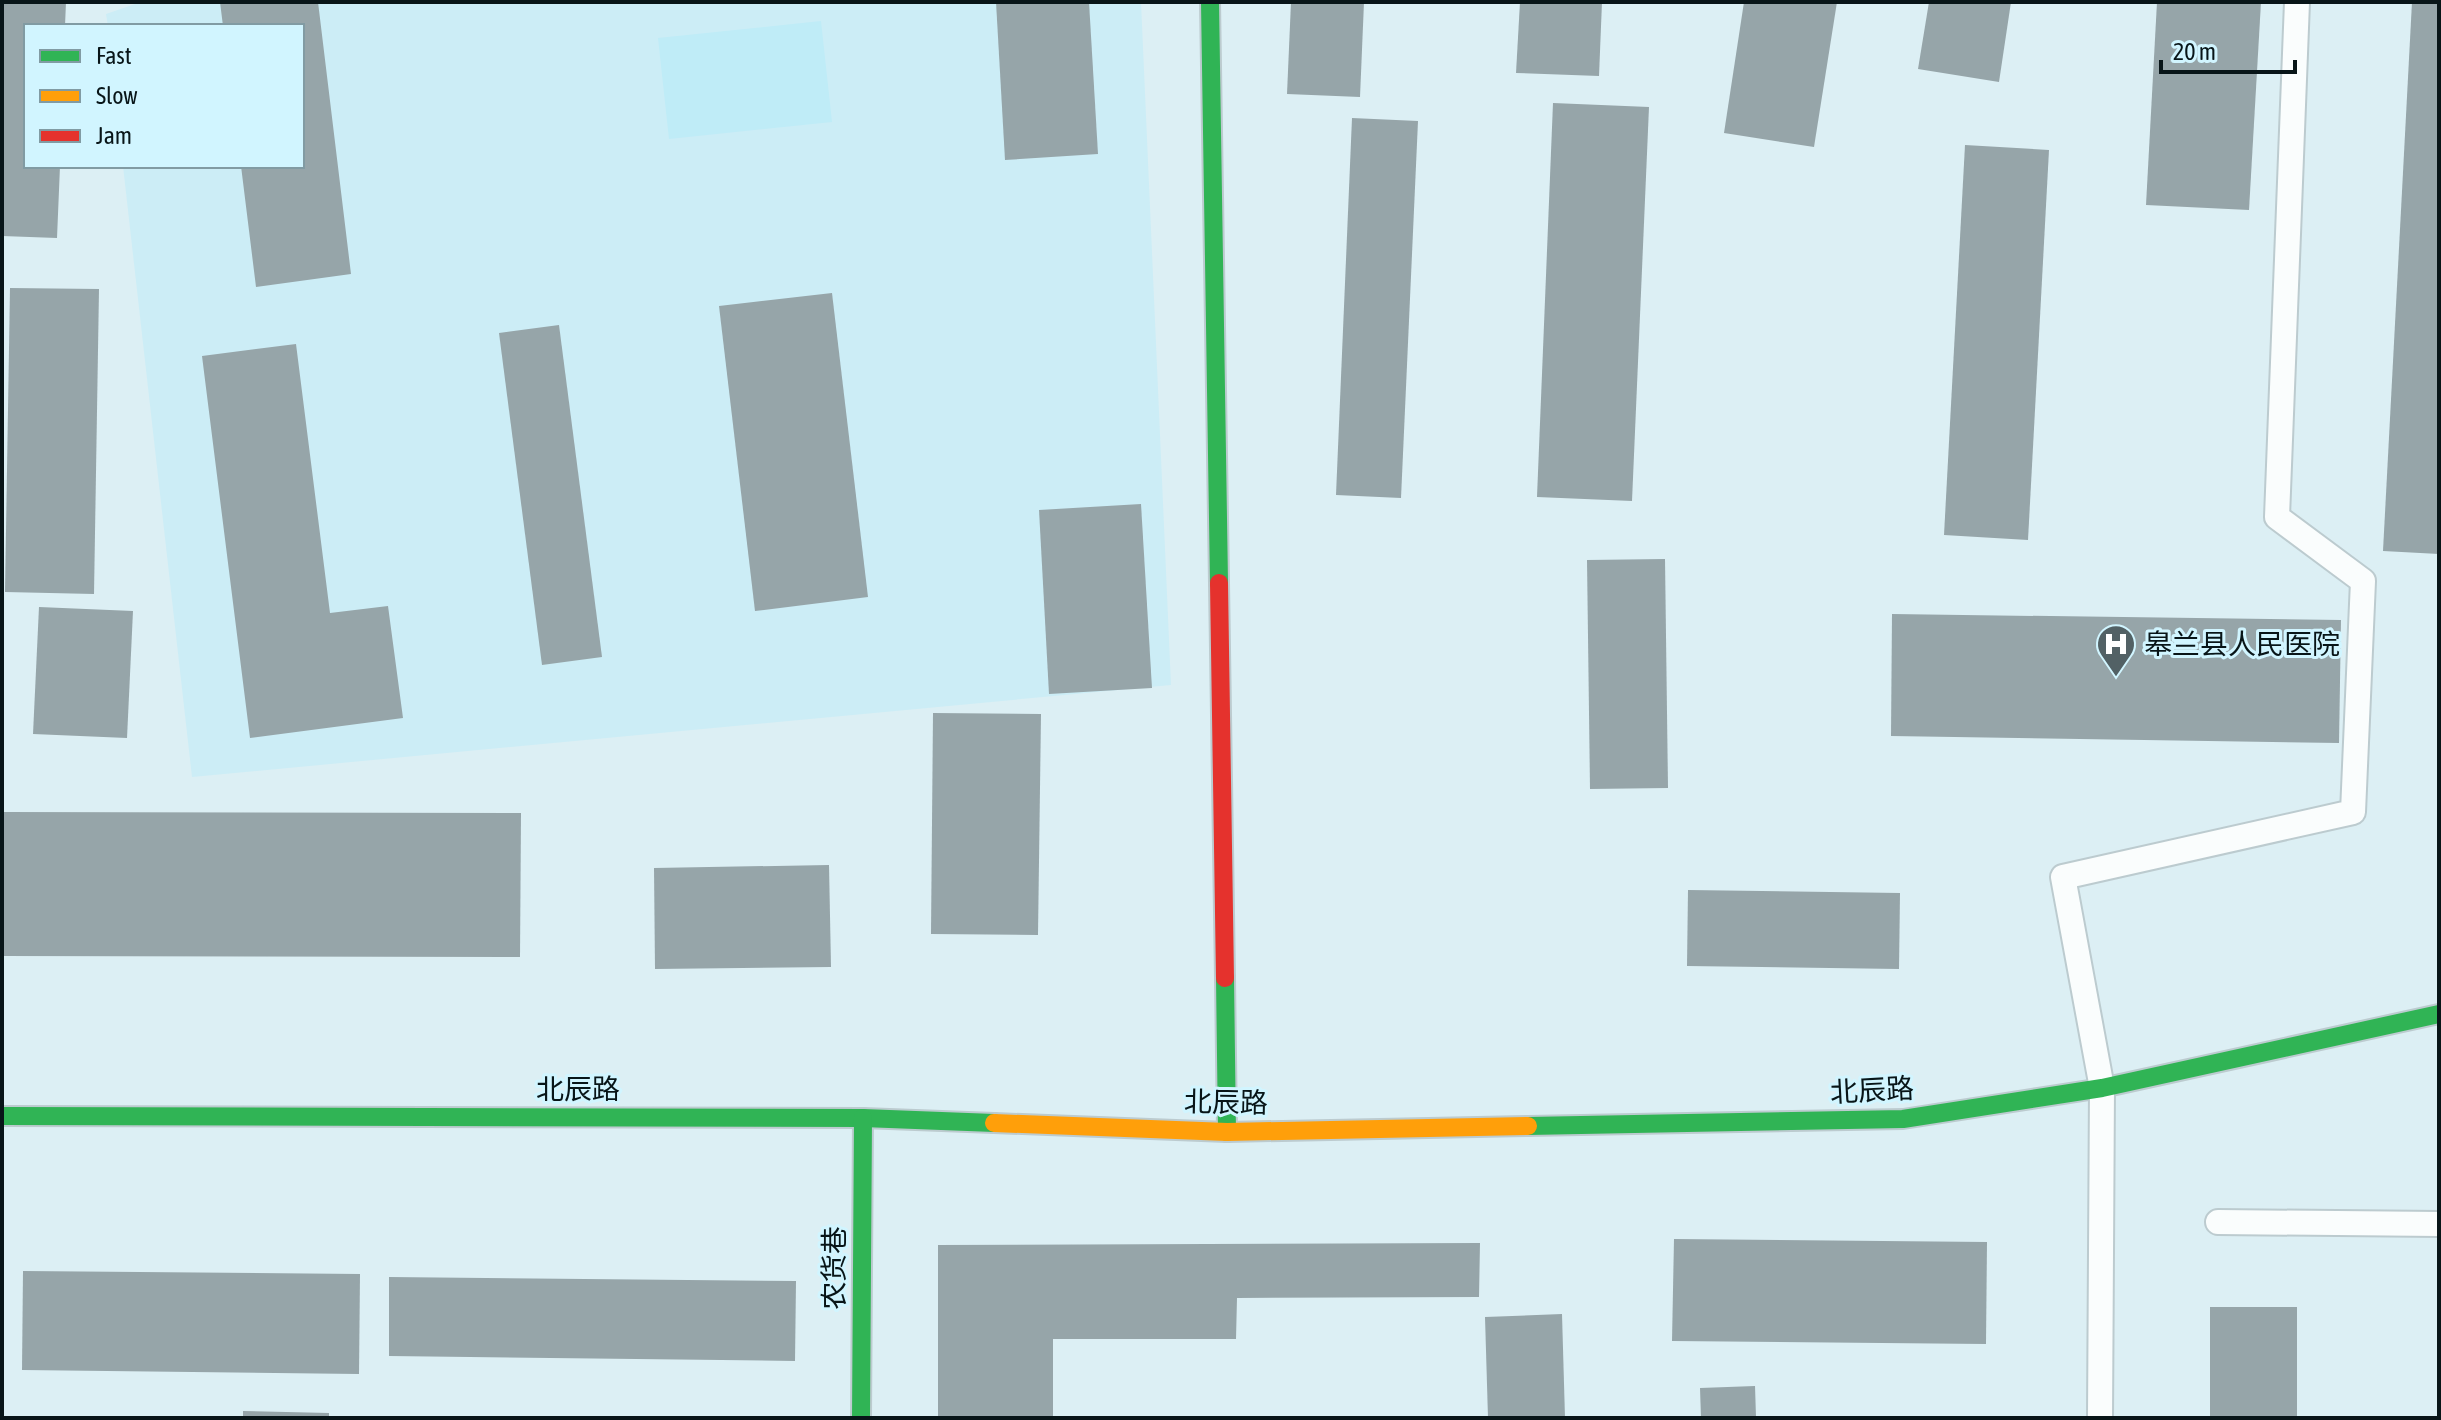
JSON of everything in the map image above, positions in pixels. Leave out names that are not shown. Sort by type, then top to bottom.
[{"type":"main road","points":[[1210,2],[1227,1132]]},
{"type":"main road","name":"北辰路","points":[[2,1116],[863,1118],[1227,1132],[1903,1119],[2102,1088],[2439,1014]]},
{"type":"main road","name":"农货巷","points":[[861,1418],[863,1118]]},
{"type":"lane","points":[[2100,1418],[2102,1088],[2063,877],[2353,812],[2363,581],[2277,517],[2297,2]]},
{"type":"lane","points":[[2218,1222],[2439,1224]]},
{"type":"shaded area","points":[[141,2],[1141,2],[1171,685],[192,777],[123,168],[304,168],[304,24],[108,24],[106,14]]},
{"type":"shaded area","points":[[821,21],[832,122],[669,139],[658,38]]},
{"type":"building","points":[[2,2],[66,2],[65,24],[24,24],[24,168],[60,168],[57,238],[2,236]]},
{"type":"building","points":[[220,2],[318,2],[351,274],[256,287],[241,168],[304,168],[304,24],[223,24]]},
{"type":"building","points":[[996,2],[1089,2],[1098,154],[1005,160]]},
{"type":"building","points":[[1291,2],[1364,2],[1360,97],[1287,94]]},
{"type":"building","points":[[1520,2],[1602,2],[1599,76],[1516,73]]},
{"type":"building","points":[[1744,2],[1837,2],[1814,147],[1724,133]]},
{"type":"building","points":[[1929,2],[2011,2],[1999,82],[1918,69]]},
{"type":"building","points":[[2157,2],[2261,2],[2249,210],[2146,205]]},
{"type":"building","points":[[2412,2],[2439,2],[2439,554],[2383,551]]},
{"type":"building","points":[[1553,103],[1649,107],[1632,501],[1537,497]]},
{"type":"building","points":[[1352,118],[1418,121],[1401,498],[1336,495]]},
{"type":"building","points":[[1965,145],[2049,150],[2028,540],[1944,535]]},
{"type":"building","points":[[10,288],[99,289],[94,594],[5,592]]},
{"type":"building","points":[[832,293],[868,597],[755,611],[719,306]]},
{"type":"building","points":[[559,325],[602,657],[542,665],[499,333]]},
{"type":"building","points":[[296,344],[330,613],[388,606],[403,718],[250,738],[202,356]]},
{"type":"building","points":[[1141,504],[1152,688],[1049,694],[1039,510]]},
{"type":"building","points":[[1665,559],[1668,788],[1590,789],[1587,560]]},
{"type":"building","points":[[39,607],[133,611],[127,738],[33,734]]},
{"type":"building","name":"皋兰县人民医院","points":[[1892,614],[2341,620],[2339,743],[1891,736]]},
{"type":"building","points":[[933,713],[1041,714],[1038,935],[931,934]]},
{"type":"building","points":[[2,812],[521,813],[520,957],[2,956]]},
{"type":"building","points":[[829,865],[831,967],[655,969],[654,868]]},
{"type":"building","points":[[1688,890],[1900,893],[1899,969],[1687,966]]},
{"type":"building","points":[[1674,1239],[1987,1242],[1986,1344],[1672,1341]]},
{"type":"building","points":[[1480,1243],[1479,1297],[1237,1298],[1236,1339],[1053,1339],[1053,1418],[938,1418],[938,1245]]},
{"type":"building","points":[[23,1271],[360,1274],[359,1374],[22,1370]]},
{"type":"building","points":[[389,1277],[796,1281],[795,1361],[389,1356]]},
{"type":"building","points":[[2210,1307],[2297,1307],[2297,1418],[2210,1418]]},
{"type":"building","points":[[1562,1314],[1565,1418],[1488,1418],[1485,1317]]},
{"type":"building","points":[[1755,1386],[1756,1418],[1701,1418],[1700,1388]]},
{"type":"building","points":[[243,1411],[329,1413],[329,1418],[243,1418]]},
{"type":"traffic: fast","points":[[1210,2],[1219,583]]},
{"type":"traffic: fast","points":[[1225,978],[1227,1132]]},
{"type":"traffic: fast","points":[[1528,1126],[1903,1119],[2102,1088],[2439,1014]]},
{"type":"traffic: fast","points":[[2,1116],[863,1118],[994,1123]]},
{"type":"traffic: fast","points":[[861,1418],[863,1118]]},
{"type":"traffic: slow","points":[[994,1123],[1227,1132],[1528,1126]]},
{"type":"traffic: jam","points":[[1219,583],[1225,978]]},
{"type":"place","name":"皋兰县人民医院","points":[[2116,678]]}]
